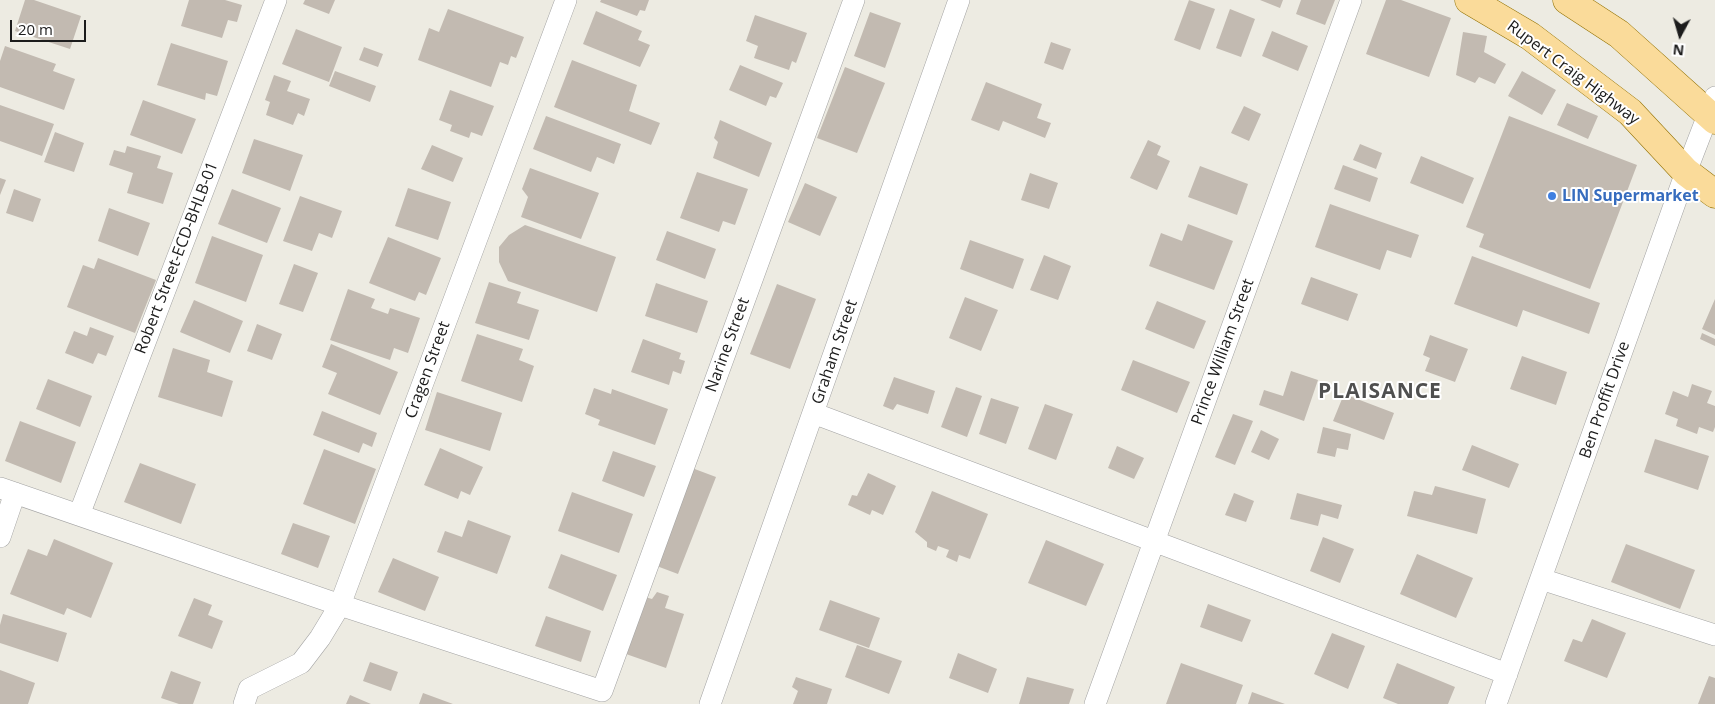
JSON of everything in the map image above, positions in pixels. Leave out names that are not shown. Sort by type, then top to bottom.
[{"type":"main road","name":"Rupert Craig Highway","points":[[1469,0],[1530,36],[1630,112],[1686,172],[1715,194]]},
{"type":"main road","points":[[1567,0],[1619,34],[1713,111]]},
{"type":"street","name":"Robert Street-ECD-BHLB-01","points":[[79,515],[276,0]]},
{"type":"street","name":"Cragen Street","points":[[244,704],[249,689],[301,663],[320,638],[340,605],[566,0]]},
{"type":"street","name":"Narine Street","points":[[340,605],[602,690],[854,0]]},
{"type":"street","name":"Graham Street","points":[[710,704],[959,0]]},
{"type":"street","name":"Prince William Street","points":[[1095,704],[1351,0]]},
{"type":"street","name":"Ben Proffit Drive","points":[[1496,704],[1686,172],[1713,111]]},
{"type":"street","points":[[813,413],[1507,674]]},
{"type":"street","points":[[0,537],[7,490],[340,605]]},
{"type":"street","points":[[1541,579],[1715,635]]},
{"type":"building","points":[[25,0],[34,0],[81,16],[70,49],[15,31]]},
{"type":"building","points":[[189,0],[225,0],[242,5],[237,22],[228,20],[222,38],[181,26]]},
{"type":"building","points":[[305,0],[335,0],[329,14],[303,4]]},
{"type":"building","points":[[601,0],[649,0],[645,11],[640,10],[637,16],[600,2]]},
{"type":"building","points":[[1189,0],[1215,9],[1200,50],[1174,40]]},
{"type":"building","points":[[1260,0],[1283,0],[1280,8]]},
{"type":"building","points":[[1301,0],[1335,0],[1325,25],[1296,14]]},
{"type":"building","points":[[1386,0],[1401,0],[1451,18],[1429,77],[1366,54]]},
{"type":"building","points":[[448,9],[524,37],[516,58],[511,56],[508,65],[500,62],[491,87],[418,60],[429,28],[439,32]]},
{"type":"building","points":[[1230,9],[1255,19],[1241,57],[1216,48]]},
{"type":"building","points":[[596,11],[642,31],[638,40],[650,45],[640,67],[583,44]]},
{"type":"building","points":[[870,12],[901,23],[885,68],[854,56]]},
{"type":"building","points":[[755,15],[807,33],[796,63],[792,61],[789,70],[754,58],[758,46],[746,41]]},
{"type":"building","points":[[296,29],[342,47],[329,82],[282,64]]},
{"type":"building","points":[[1272,31],[1308,46],[1298,71],[1262,56]]},
{"type":"building","points":[[1463,32],[1487,36],[1484,52],[1506,64],[1495,84],[1479,77],[1475,83],[1456,75]]},
{"type":"building","points":[[1051,42],[1071,49],[1063,70],[1044,63]]},
{"type":"building","points":[[171,43],[228,61],[217,96],[206,93],[205,100],[157,85]]},
{"type":"building","points":[[5,46],[56,64],[53,71],[75,79],[64,110],[0,87],[0,61]]},
{"type":"building","points":[[364,47],[383,54],[378,67],[359,60]]},
{"type":"building","points":[[572,60],[637,85],[629,111],[660,123],[651,145],[554,107]]},
{"type":"building","points":[[740,65],[783,83],[776,98],[770,96],[766,106],[729,90]]},
{"type":"building","points":[[845,67],[885,83],[857,153],[817,138]]},
{"type":"building","points":[[335,71],[376,86],[370,102],[329,86]]},
{"type":"building","points":[[1522,71],[1556,90],[1542,115],[1508,96]]},
{"type":"building","points":[[274,75],[291,81],[287,91],[310,99],[304,116],[298,113],[293,125],[266,115],[270,102],[265,100]]},
{"type":"building","points":[[986,82],[1042,104],[1037,118],[1051,123],[1045,138],[1003,121],[999,131],[971,120]]},
{"type":"building","points":[[450,90],[494,106],[482,136],[471,132],[469,138],[450,131],[452,125],[439,120]]},
{"type":"building","points":[[143,100],[196,119],[182,154],[130,135]]},
{"type":"building","points":[[1567,103],[1598,116],[1588,139],[1557,125]]},
{"type":"building","points":[[0,105],[54,124],[42,156],[0,141]]},
{"type":"building","points":[[1244,106],[1261,114],[1249,141],[1231,133]]},
{"type":"building","points":[[546,116],[621,144],[614,164],[597,157],[591,172],[533,149]]},
{"type":"building","name":"LIN Supermarket","points":[[1509,116],[1637,165],[1590,289],[1479,247],[1484,234],[1466,227]]},
{"type":"building","points":[[720,120],[772,143],[759,177],[713,158],[718,142],[714,138]]},
{"type":"building","points":[[55,132],[84,143],[74,172],[44,162]]},
{"type":"building","points":[[254,139],[303,155],[290,191],[242,173]]},
{"type":"building","points":[[1148,140],[1161,146],[1157,155],[1170,161],[1157,190],[1130,178]]},
{"type":"building","points":[[1360,144],[1382,153],[1376,169],[1353,160]]},
{"type":"building","points":[[432,145],[463,158],[453,182],[421,169]]},
{"type":"building","points":[[127,146],[161,156],[157,168],[173,173],[163,204],[127,193],[133,173],[109,165],[114,150],[125,153]]},
{"type":"building","points":[[1421,156],[1474,178],[1463,204],[1410,183]]},
{"type":"building","points":[[1343,165],[1378,178],[1370,202],[1334,189]]},
{"type":"building","points":[[1200,166],[1248,184],[1237,215],[1188,197]]},
{"type":"building","points":[[530,168],[599,193],[581,239],[521,217],[528,197],[522,189]]},
{"type":"building","points":[[697,172],[748,189],[735,225],[723,221],[719,232],[680,218]]},
{"type":"building","points":[[1030,173],[1058,183],[1049,209],[1021,200]]},
{"type":"building","points":[[0,178],[6,180],[0,195]]},
{"type":"building","points":[[805,183],[837,197],[820,236],[788,222]]},
{"type":"building","points":[[408,188],[451,202],[438,240],[395,226]]},
{"type":"building","points":[[14,189],[41,199],[33,222],[6,213]]},
{"type":"building","points":[[232,189],[281,208],[267,243],[218,224]]},
{"type":"building","points":[[300,196],[342,211],[332,238],[319,233],[312,251],[283,241]]},
{"type":"building","points":[[1330,204],[1419,235],[1411,258],[1387,250],[1380,270],[1315,247]]},
{"type":"building","points":[[109,208],[150,223],[138,256],[98,241]]},
{"type":"building","points":[[1188,224],[1233,241],[1214,290],[1149,266],[1161,233],[1182,241]]},
{"type":"building","points":[[525,225],[616,257],[597,312],[508,281],[499,262],[499,247],[509,235]]},
{"type":"building","points":[[667,231],[716,249],[705,279],[656,260]]},
{"type":"building","points":[[212,236],[263,255],[246,302],[195,283]]},
{"type":"building","points":[[388,237],[441,258],[426,295],[419,292],[415,301],[369,283]]},
{"type":"building","points":[[970,240],[1024,259],[1013,289],[960,269]]},
{"type":"building","points":[[1044,255],[1071,266],[1058,300],[1030,290]]},
{"type":"building","points":[[1472,256],[1600,303],[1589,334],[1523,310],[1517,327],[1454,304]]},
{"type":"building","points":[[98,258],[156,280],[135,333],[67,307],[83,265],[94,269]]},
{"type":"building","points":[[294,264],[318,273],[303,312],[279,304]]},
{"type":"building","points":[[1311,277],[1358,294],[1348,321],[1301,304]]},
{"type":"building","points":[[489,282],[521,292],[517,303],[539,310],[529,340],[475,323]]},
{"type":"building","points":[[656,283],[708,301],[697,333],[645,316]]},
{"type":"building","points":[[777,284],[816,299],[790,369],[750,354]]},
{"type":"building","points":[[348,289],[375,299],[371,308],[388,314],[390,308],[420,318],[408,353],[394,348],[390,360],[330,340]]},
{"type":"building","points":[[965,297],[998,310],[981,351],[949,338]]},
{"type":"building","points":[[1715,299],[1715,335],[1702,329]]},
{"type":"building","points":[[194,300],[243,321],[230,353],[180,332]]},
{"type":"building","points":[[1157,301],[1206,321],[1194,349],[1145,329]]},
{"type":"building","points":[[257,324],[282,334],[272,360],[247,351]]},
{"type":"building","points":[[90,327],[114,336],[106,356],[98,353],[93,364],[65,353],[74,331],[87,336]]},
{"type":"building","points":[[1702,333],[1715,339],[1715,346],[1700,339]]},
{"type":"building","points":[[477,334],[523,349],[519,360],[534,366],[522,402],[461,381]]},
{"type":"building","points":[[1430,335],[1468,349],[1455,382],[1425,371],[1430,358],[1423,355]]},
{"type":"building","points":[[643,339],[681,353],[679,359],[685,361],[681,374],[673,371],[669,385],[631,372]]},
{"type":"building","points":[[331,344],[398,372],[380,415],[328,394],[337,373],[322,367]]},
{"type":"building","points":[[173,348],[210,360],[207,372],[233,381],[222,417],[158,397]]},
{"type":"building","points":[[1522,356],[1567,372],[1556,405],[1510,389]]},
{"type":"building","points":[[1133,360],[1190,382],[1177,413],[1121,390]]},
{"type":"building","points":[[1291,371],[1318,380],[1304,421],[1259,405],[1264,390],[1283,396]]},
{"type":"building","points":[[894,377],[935,391],[928,414],[897,404],[893,410],[883,406]]},
{"type":"building","points":[[48,379],[92,396],[80,427],[36,409]]},
{"type":"building","points":[[1692,384],[1712,391],[1707,403],[1715,406],[1715,427],[1713,432],[1699,427],[1697,434],[1676,426],[1678,419],[1665,414],[1673,391],[1688,397]]},
{"type":"building","points":[[956,387],[982,396],[967,437],[941,427]]},
{"type":"building","points":[[594,388],[611,394],[612,389],[668,409],[655,445],[598,425],[600,420],[585,414]]},
{"type":"building","points":[[437,392],[502,413],[490,451],[425,430]]},
{"type":"building","points":[[1344,394],[1394,413],[1384,440],[1333,421]]},
{"type":"building","points":[[991,398],[1019,407],[1006,444],[979,434]]},
{"type":"building","points":[[1045,404],[1073,414],[1056,460],[1028,449]]},
{"type":"building","points":[[322,411],[377,433],[372,447],[363,443],[359,453],[313,435]]},
{"type":"building","points":[[1233,414],[1253,421],[1235,465],[1215,457]]},
{"type":"building","points":[[20,421],[76,442],[61,483],[5,461]]},
{"type":"building","points":[[1323,427],[1351,434],[1348,450],[1337,448],[1335,457],[1317,453]]},
{"type":"building","points":[[1261,430],[1279,439],[1269,460],[1251,452]]},
{"type":"building","points":[[1655,439],[1709,456],[1698,490],[1644,472]]},
{"type":"building","points":[[1472,445],[1519,464],[1509,488],[1462,470]]},
{"type":"building","points":[[1117,446],[1144,458],[1134,479],[1108,468]]},
{"type":"building","points":[[440,448],[483,467],[470,495],[461,491],[458,499],[424,485]]},
{"type":"building","points":[[324,449],[376,469],[355,524],[303,504]]},
{"type":"building","points":[[613,451],[656,466],[644,497],[602,481]]},
{"type":"building","points":[[140,463],[196,484],[181,524],[124,502]]},
{"type":"building","points":[[692,468],[716,477],[678,574],[654,565]]},
{"type":"building","points":[[868,473],[896,486],[883,515],[872,510],[870,515],[848,505],[852,495],[857,496]]},
{"type":"building","points":[[1435,486],[1486,499],[1477,534],[1407,516],[1414,491],[1432,495]]},
{"type":"building","points":[[932,491],[988,514],[970,559],[959,555],[957,562],[946,557],[949,550],[938,546],[936,551],[927,547],[927,542],[915,532]]},
{"type":"building","points":[[572,492],[633,514],[619,553],[558,531]]},
{"type":"building","points":[[1234,493],[1254,501],[1246,522],[1225,515]]},
{"type":"building","points":[[1297,493],[1342,505],[1338,519],[1321,514],[1318,526],[1290,519]]},
{"type":"building","points":[[468,520],[511,536],[497,574],[437,552],[445,531],[462,537]]},
{"type":"building","points":[[293,523],[330,536],[318,568],[281,554]]},
{"type":"building","points":[[1323,537],[1354,549],[1340,583],[1310,571]]},
{"type":"building","points":[[54,539],[113,563],[91,618],[67,608],[64,615],[10,594],[28,549],[47,556]]},
{"type":"building","points":[[1046,540],[1104,564],[1086,606],[1028,583]]},
{"type":"building","points":[[1626,544],[1695,570],[1680,609],[1611,582]]},
{"type":"building","points":[[561,554],[617,575],[603,611],[548,588]]},
{"type":"building","points":[[1417,554],[1473,578],[1456,618],[1400,594]]},
{"type":"building","points":[[393,558],[439,577],[425,611],[378,592]]},
{"type":"building","points":[[657,592],[669,596],[665,608],[684,614],[666,668],[626,654],[645,597],[652,599]]},
{"type":"building","points":[[194,598],[212,605],[208,615],[223,621],[212,649],[178,636]]},
{"type":"building","points":[[830,600],[880,618],[869,648],[819,630]]},
{"type":"building","points":[[1208,604],[1251,620],[1242,642],[1200,627]]},
{"type":"building","points":[[3,614],[67,633],[58,662],[0,643],[0,625]]},
{"type":"building","points":[[546,616],[591,631],[581,662],[535,646]]},
{"type":"building","points":[[1592,619],[1626,633],[1607,678],[1564,661],[1573,639],[1582,642]]},
{"type":"building","points":[[1332,633],[1365,646],[1348,689],[1314,674]]},
{"type":"building","points":[[857,645],[902,661],[889,694],[845,677]]},
{"type":"building","points":[[958,653],[997,669],[988,693],[949,678]]},
{"type":"building","points":[[370,662],[398,672],[391,691],[363,681]]},
{"type":"building","points":[[1181,663],[1243,685],[1236,704],[1166,704]]},
{"type":"building","points":[[1397,663],[1455,687],[1448,704],[1398,704],[1383,698]]},
{"type":"building","points":[[0,670],[35,683],[28,704],[0,704]]},
{"type":"building","points":[[171,671],[201,682],[193,704],[179,704],[161,698]]},
{"type":"building","points":[[1709,676],[1715,678],[1715,704],[1698,704]]},
{"type":"building","points":[[796,677],[832,689],[827,704],[793,704],[798,691],[792,687]]},
{"type":"building","points":[[1027,677],[1074,689],[1069,704],[1019,704]]},
{"type":"building","points":[[1252,692],[1285,704],[1248,704]]},
{"type":"building","points":[[423,693],[453,704],[419,704]]},
{"type":"building","points":[[350,695],[371,704],[346,704]]},
{"type":"place","name":"LIN Supermarket","points":[[1552,196]]},
{"type":"district","name":"PLAISANCE","points":[[1380,392]]}]
